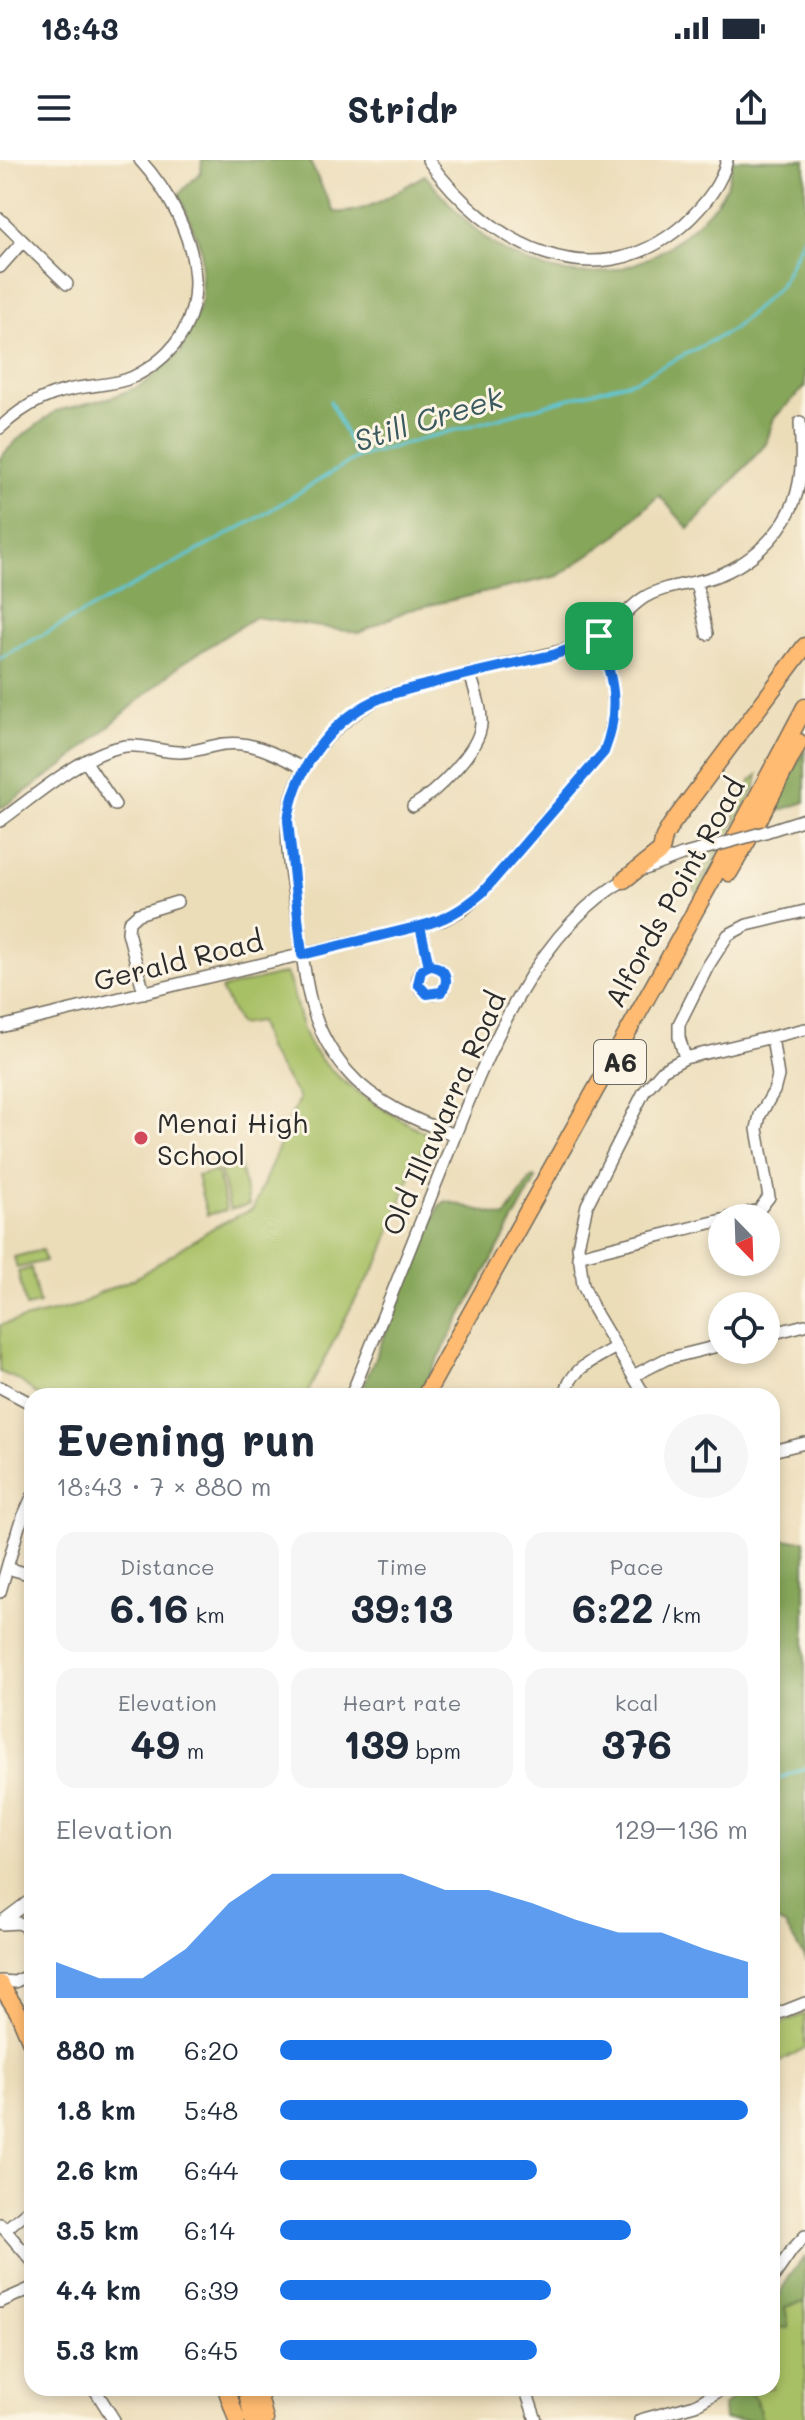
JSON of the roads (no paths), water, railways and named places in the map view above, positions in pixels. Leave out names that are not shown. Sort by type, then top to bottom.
[{"type":"highway","points":[[624,880],[661,851],[671,825],[805,646]]},
{"type":"highway","name":"Alfords Point Road","points":[[429,1388],[676,941],[724,861],[805,707]]},
{"type":"highway","name":"Alfords Point Road","points":[[440,1388],[682,950],[753,831],[805,730]]},
{"type":"highway","points":[[0,1982],[24,2026]]},
{"type":"highway","points":[[229,2396],[237,2420]]},
{"type":"highway","points":[[248,2396],[253,2420]]},
{"type":"highway","points":[[259,2396],[265,2420]]},
{"type":"highway","points":[[268,2396],[273,2420]]},
{"type":"street","points":[[0,428],[38,399],[60,391],[105,385],[135,376],[171,348],[183,330],[192,308],[196,285],[189,237],[172,204],[140,160]]},
{"type":"street","points":[[428,160],[474,212],[508,236],[536,252],[560,260],[582,262],[628,256],[670,236],[707,202],[724,173],[727,160]]},
{"type":"street","points":[[0,219],[67,284]]},
{"type":"street","points":[[0,267],[23,241]]},
{"type":"street","points":[[455,1135],[386,1103],[365,1089],[331,1049],[313,1016],[305,982],[287,834],[289,809],[305,769],[342,722],[372,702],[389,694],[576,647],[599,636],[644,597],[733,569],[756,554],[776,533],[799,487],[802,462],[800,422]]},
{"type":"street","points":[[696,582],[707,634]]},
{"type":"street","name":"Gerald Road","points":[[0,1027],[420,926],[443,920],[464,909],[482,893],[604,752],[613,730],[615,708],[612,681],[599,636]]},
{"type":"street","points":[[413,806],[431,796],[478,739],[481,715],[470,673]]},
{"type":"street","points":[[0,821],[86,762],[122,747],[144,746],[184,752],[233,743],[261,748],[305,769]]},
{"type":"street","points":[[86,762],[115,805]]},
{"type":"street","name":"Old Illawarra Road","points":[[354,1388],[455,1135],[512,1006],[539,964],[580,914],[624,880],[682,855],[805,819]]},
{"type":"street","points":[[144,993],[128,932],[129,922],[138,914],[177,902]]},
{"type":"street","points":[[685,1058],[679,1024],[723,940],[741,927],[805,911]]},
{"type":"street","points":[[420,926],[429,966]]},
{"type":"street","points":[[640,1388],[587,1295],[578,1256],[580,1226],[587,1205],[630,1117],[656,1076],[685,1058],[805,1029]]},
{"type":"street","points":[[764,1204],[769,1197],[757,1129],[778,1076],[772,1037]]},
{"type":"street","points":[[578,1256],[708,1223]]},
{"type":"street","points":[[780,1331],[805,1325]]},
{"type":"street","points":[[567,1388],[577,1371],[616,1347]]},
{"type":"street","points":[[633,1376],[666,1359],[708,1348]]},
{"type":"street","points":[[0,1387],[24,1400]]},
{"type":"street","points":[[780,1449],[805,1443]]},
{"type":"street","points":[[0,1592],[24,1515]]},
{"type":"street","points":[[7,1568],[24,1573]]},
{"type":"street","points":[[0,1923],[24,1905]]},
{"type":"street","points":[[0,1923],[19,1923],[24,1926]]},
{"type":"street","points":[[0,1982],[15,1982],[24,1978]]},
{"type":"street","points":[[780,2013],[805,2003]]},
{"type":"street","points":[[24,2212],[3,2226],[24,2251]]},
{"type":"street","points":[[780,2266],[805,2236]]},
{"type":"street","points":[[0,2302],[24,2292]]},
{"type":"street","points":[[99,2396],[114,2420]]},
{"type":"street","points":[[528,2396],[536,2420]]},
{"type":"street","points":[[640,2420],[695,2405],[710,2396]]},
{"type":"waterway","name":"Still Creek","points":[[0,658],[256,519],[357,457],[636,380],[732,330],[780,286],[805,234]]},
{"type":"waterway","points":[[330,401],[356,456]]},
{"type":"waterway","points":[[780,1778],[805,1768]]},
{"type":"place","name":"Menai High School","points":[[141,1138]]}]
